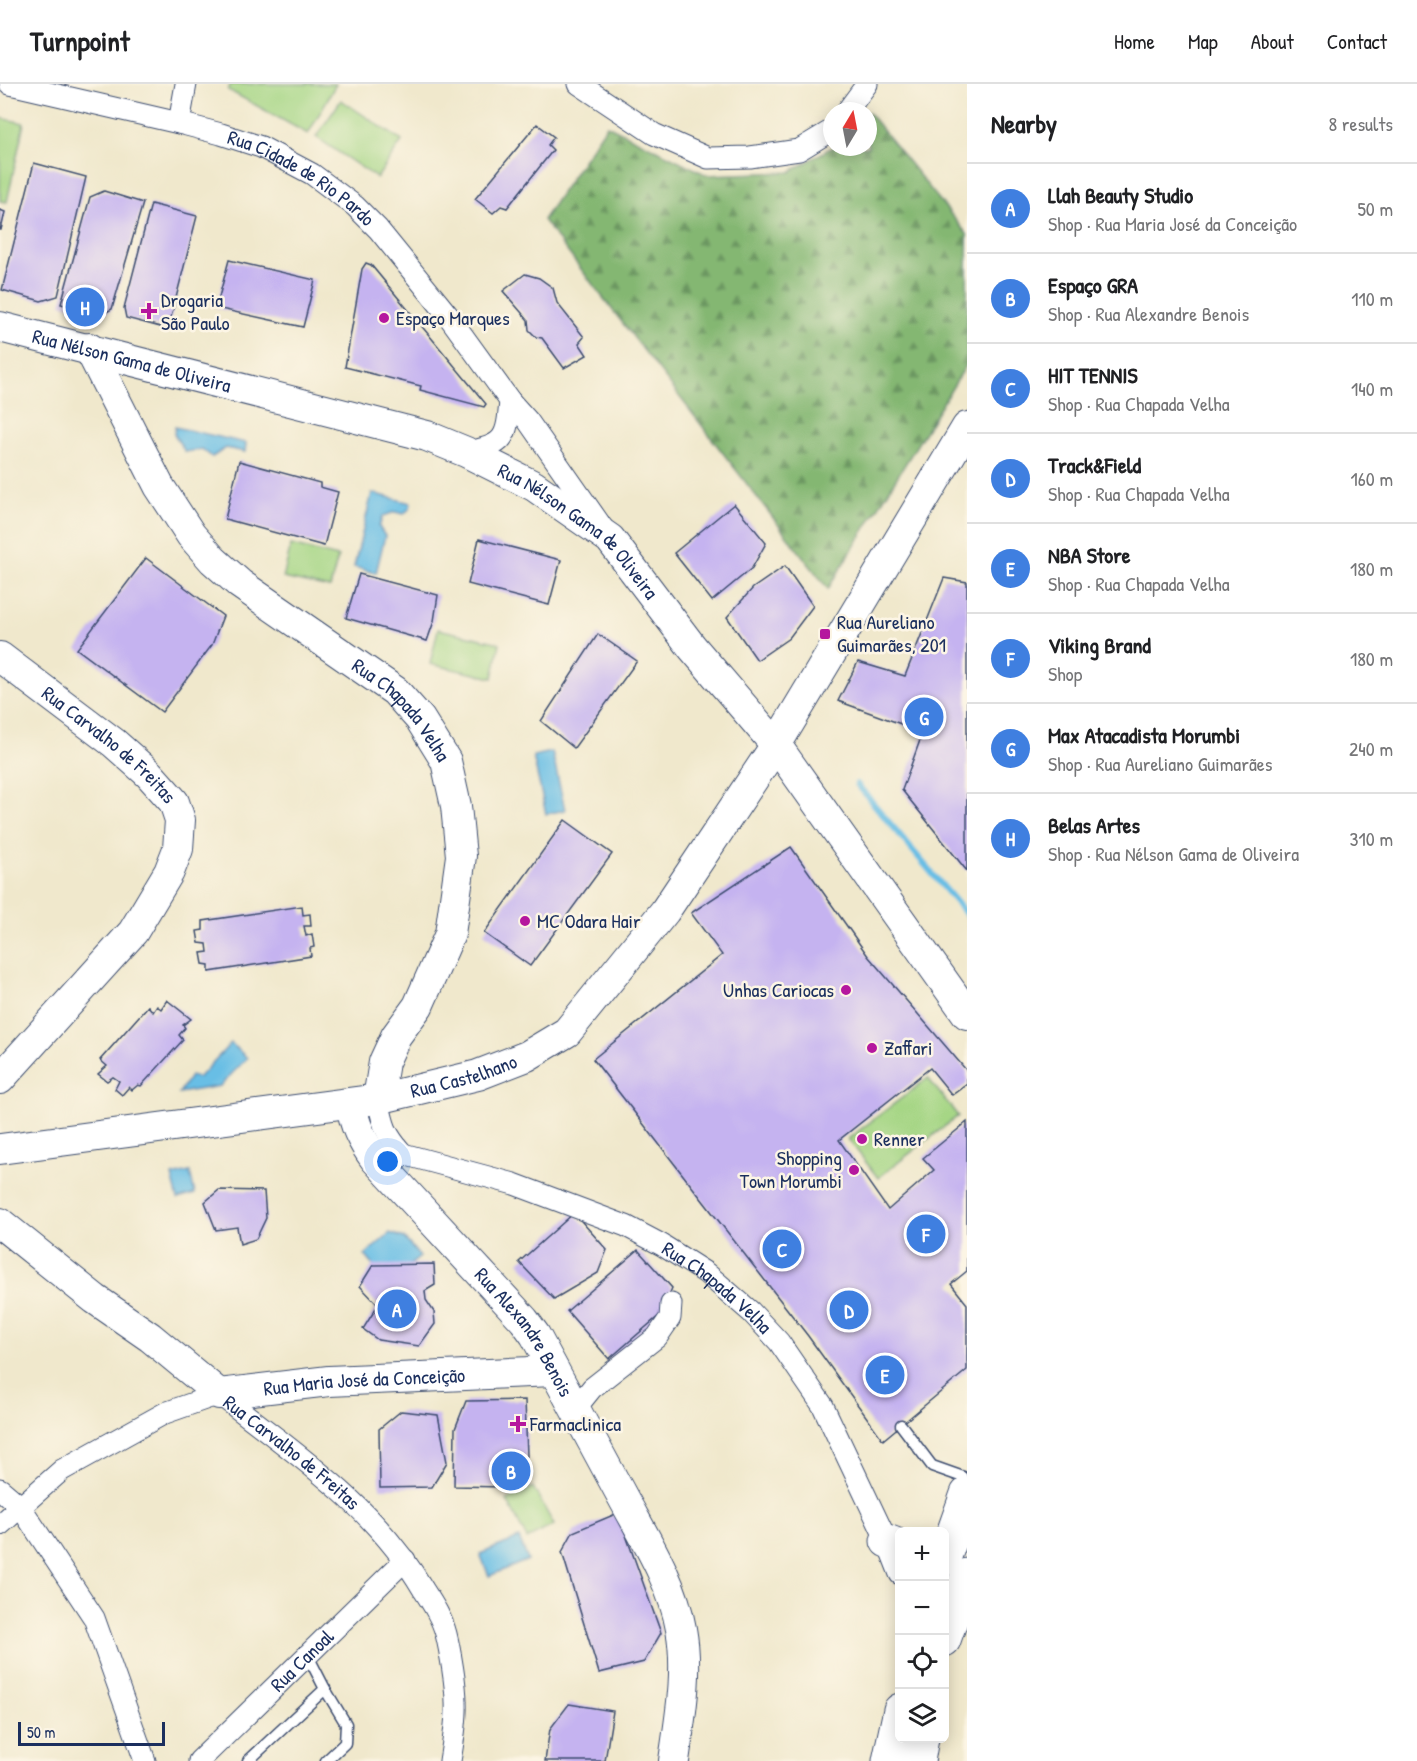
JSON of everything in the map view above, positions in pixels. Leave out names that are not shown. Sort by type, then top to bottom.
[{"type":"main road","points":[[949,1540],[965,1486]]},
{"type":"main road","points":[[947,1635],[967,1575]]},
{"type":"main road","points":[[889,1761],[895,1733]]},
{"type":"main road","points":[[918,1761],[921,1743]]},
{"type":"street","name":"Rua Cidade de Rio Pardo","points":[[10,84],[179,123],[261,147],[312,174],[356,206],[378,229],[447,314],[528,421],[610,539]]},
{"type":"street","points":[[179,123],[186,84]]},
{"type":"street","points":[[579,84],[654,134],[708,158],[750,158],[800,150],[823,136]]},
{"type":"street","points":[[854,102],[867,84]]},
{"type":"street","name":"Rua Nélson Gama de Oliveira","points":[[0,327],[427,436],[466,452],[534,486],[610,539],[692,647],[776,745],[967,1014]]},
{"type":"street","name":"Rua Chapada Velha","points":[[89,348],[159,486],[191,535],[213,560],[240,584],[395,691],[420,719],[446,761],[456,806],[460,856],[450,933],[418,1006],[396,1036],[364,1101]]},
{"type":"street","points":[[466,452],[497,444],[507,429],[510,400]]},
{"type":"street","name":"Rua Castelhano","points":[[0,1149],[364,1101],[478,1075],[527,1056],[567,1032],[665,911],[776,745],[967,427]]},
{"type":"street","name":"Rua Carvalho de Freitas","points":[[0,657],[114,744],[149,774],[174,802],[180,820],[178,849],[169,872],[133,932],[0,1079]]},
{"type":"street","name":"Rua Alexandre Benois","points":[[364,1101],[354,1123],[365,1145],[395,1163],[524,1320],[575,1409],[669,1588],[681,1627],[684,1650],[683,1685],[674,1761]]},
{"type":"street","name":"Rua Chapada Velha","points":[[395,1163],[514,1184],[626,1226],[706,1273],[751,1312],[779,1342],[823,1406],[893,1543]]},
{"type":"street","name":"Rua Carvalho de Freitas","points":[[0,1223],[95,1299],[150,1337],[219,1394],[330,1479],[362,1509],[396,1547],[438,1613],[446,1633],[456,1701],[450,1761]]},
{"type":"street","points":[[575,1409],[592,1388],[657,1337],[670,1318],[671,1304]]},
{"type":"street","name":"Rua Maria José da Conceição","points":[[0,1525],[62,1470],[165,1413],[219,1394],[329,1381],[554,1371]]},
{"type":"street","points":[[0,1489],[20,1506],[94,1618],[145,1761]]},
{"type":"street","name":"Rua Canoal","points":[[199,1761],[405,1560]]},
{"type":"lane","points":[[901,1425],[932,1466],[965,1486]]},
{"type":"lane","points":[[307,1654],[346,1724],[345,1743],[326,1761]]},
{"type":"lane","points":[[248,1761],[325,1689]]},
{"type":"green space","points":[[231,84],[336,84],[308,134],[228,90]]},
{"type":"green space","points":[[341,100],[402,141],[377,178],[316,137]]},
{"type":"green space","points":[[0,118],[24,123],[7,202],[0,201]]},
{"type":"green space","points":[[877,123],[967,234],[967,364],[828,589],[543,220],[607,125],[707,175],[790,172],[823,152],[823,156],[877,156]]},
{"type":"green space","points":[[291,545],[338,557],[330,588],[283,578]]},
{"type":"green space","points":[[438,629],[500,643],[493,678],[430,664]]},
{"type":"green space","points":[[928,1078],[958,1116],[878,1178],[848,1139]]},
{"type":"green space","points":[[533,1487],[554,1525],[527,1539],[507,1500]]},
{"type":"water","points":[[175,427],[246,443],[245,452],[226,448],[212,457],[202,449],[185,452],[174,434]]},
{"type":"water","points":[[372,493],[411,503],[410,508],[404,514],[395,512],[383,516],[379,527],[385,536],[376,573],[354,567]]},
{"type":"water","points":[[552,752],[565,810],[546,814],[533,756]]},
{"type":"water","points":[[231,1043],[247,1058],[220,1086],[179,1093],[190,1076],[198,1078]]},
{"type":"water","points":[[190,1172],[195,1194],[178,1199],[172,1176]]},
{"type":"water","points":[[390,1233],[404,1238],[420,1257],[388,1283],[365,1255]]},
{"type":"water","points":[[519,1538],[528,1560],[489,1576],[480,1554]]},
{"type":"building","points":[[537,124],[554,137],[548,145],[553,150],[507,208],[501,206],[493,213],[475,199]]},
{"type":"building","points":[[34,163],[86,177],[58,296],[41,301],[2,290]]},
{"type":"building","points":[[104,191],[143,203],[112,309],[101,315],[61,304],[90,197]]},
{"type":"building","points":[[151,204],[197,216],[168,329],[126,318],[124,308]]},
{"type":"building","points":[[0,210],[5,212],[1,230],[0,230]]},
{"type":"building","points":[[229,260],[315,280],[303,327],[216,308]]},
{"type":"building","name":"Espaço Marques","points":[[366,263],[371,265],[486,404],[484,407],[420,390],[421,386],[345,367],[362,269]]},
{"type":"building","points":[[525,274],[539,278],[553,288],[557,303],[584,337],[579,343],[587,355],[564,368],[542,338],[536,337],[529,330],[528,320],[503,291]]},
{"type":"building","points":[[239,461],[320,483],[320,487],[338,492],[324,546],[225,519]]},
{"type":"building","points":[[734,504],[766,543],[752,568],[712,601],[674,553]]},
{"type":"building","points":[[479,539],[561,560],[549,605],[468,584]]},
{"type":"building","points":[[146,558],[223,616],[212,645],[162,712],[77,649]]},
{"type":"building","points":[[785,566],[813,606],[789,638],[757,660],[727,617],[753,588]]},
{"type":"building","points":[[359,574],[438,595],[434,621],[427,641],[346,618]]},
{"type":"building","points":[[944,578],[967,582],[967,871],[902,790],[923,732],[838,701],[858,662],[905,676]]},
{"type":"building","points":[[598,634],[637,661],[574,748],[541,721]]},
{"type":"building","points":[[565,820],[612,854],[530,966],[484,933]]},
{"type":"building","points":[[791,847],[868,956],[967,1071],[967,1084],[952,1095],[930,1068],[839,1140],[888,1210],[934,1170],[923,1158],[967,1122],[967,1271],[951,1284],[967,1304],[967,1370],[883,1440],[808,1336],[593,1059],[722,955],[691,913]]},
{"type":"building","points":[[302,906],[303,915],[310,914],[311,926],[304,926],[306,936],[312,934],[314,947],[310,948],[311,956],[209,972],[209,965],[203,964],[201,953],[208,952],[207,944],[199,943],[197,931],[203,930],[203,921]]},
{"type":"building","points":[[167,1000],[191,1019],[183,1025],[185,1028],[179,1035],[183,1040],[141,1086],[138,1085],[132,1090],[129,1087],[122,1095],[115,1089],[119,1081],[113,1077],[107,1081],[98,1074],[107,1066],[100,1060],[148,1006],[153,1012],[157,1006],[161,1009]]},
{"type":"building","points":[[219,1190],[264,1191],[266,1218],[256,1239],[240,1244],[237,1227],[216,1230],[205,1202]]},
{"type":"building","points":[[574,1213],[607,1250],[598,1273],[554,1299],[519,1262]]},
{"type":"building","points":[[638,1250],[672,1288],[661,1314],[609,1359],[567,1311]]},
{"type":"building","points":[[434,1264],[435,1285],[425,1291],[426,1300],[434,1312],[435,1324],[419,1346],[378,1340],[363,1329],[378,1305],[360,1286],[373,1265]]},
{"type":"building","points":[[525,1400],[527,1456],[505,1487],[454,1486],[455,1429],[466,1401]]},
{"type":"building","points":[[401,1411],[438,1415],[447,1462],[432,1487],[380,1488],[379,1429]]},
{"type":"building","points":[[618,1513],[661,1633],[644,1662],[599,1673],[562,1552],[573,1532]]},
{"type":"building","points":[[569,1704],[613,1711],[605,1761],[545,1761],[550,1729]]},
{"type":"waterway","points":[[857,784],[967,915]]},
{"type":"place","name":"Belas Artes","points":[[85,307]]},
{"type":"place","name":"Drogaria São Paulo","points":[[149,311]]},
{"type":"place","name":"Espaço Marques","points":[[384,318]]},
{"type":"place","name":"Rua Aureliano Guimarães, 201","points":[[825,634]]},
{"type":"place","name":"Max Atacadista Morumbi","points":[[924,717]]},
{"type":"place","name":"MC Odara Hair","points":[[525,921]]},
{"type":"place","name":"Unhas Cariocas","points":[[846,990]]},
{"type":"place","name":"Zaffari","points":[[872,1048]]},
{"type":"place","name":"Renner","points":[[862,1139]]},
{"type":"place","name":"Shopping Town Morumbi","points":[[854,1170]]},
{"type":"place","name":"Viking Brand","points":[[926,1234]]},
{"type":"place","name":"HIT TENNIS","points":[[782,1249]]},
{"type":"place","name":"Llah Beauty Studio","points":[[397,1309]]},
{"type":"place","name":"Track&Field","points":[[849,1310]]},
{"type":"place","name":"NBA Store","points":[[885,1375]]},
{"type":"place","name":"Farmaclinica","points":[[518,1424]]},
{"type":"place","name":"Espaço GRA","points":[[511,1471]]}]
